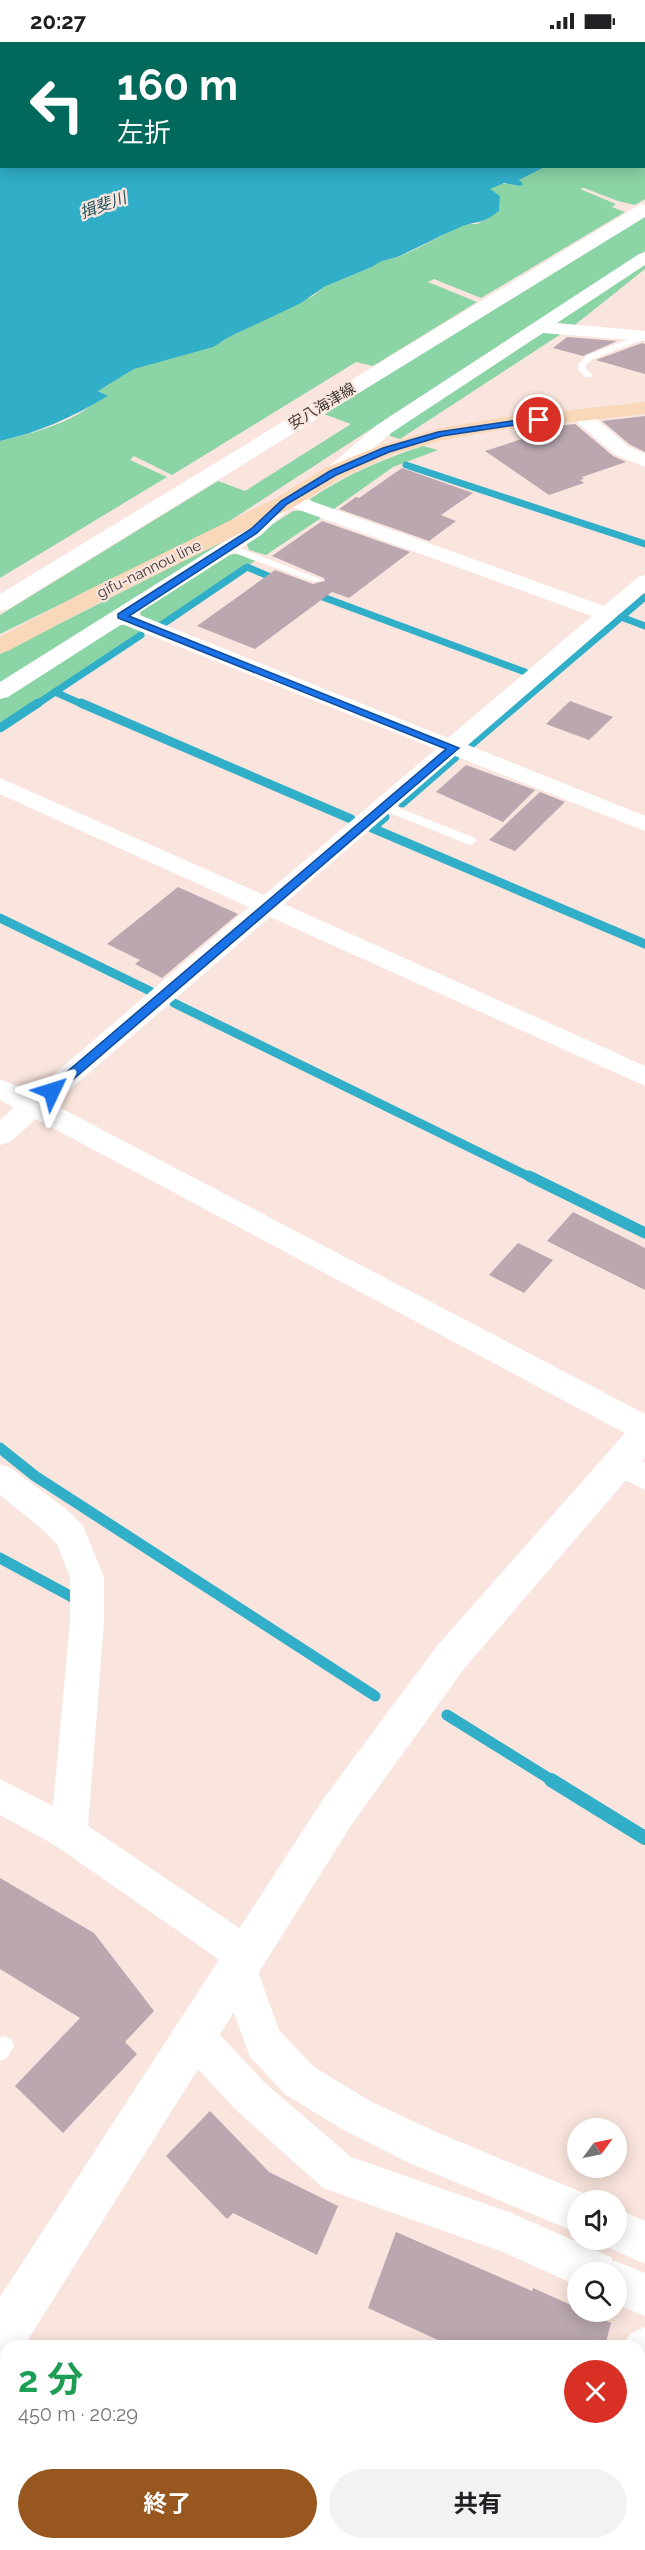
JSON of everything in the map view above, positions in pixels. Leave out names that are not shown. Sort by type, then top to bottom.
[{"type":"main road","name":"安八海津線","points":[[0,604],[645,208]]},
{"type":"main road","name":"gifu-nannou line","points":[[0,645],[287,501],[333,473],[386,450],[441,434],[498,424],[645,408]]},
{"type":"main road","points":[[0,2340],[338,1811],[450,1658],[632,1470],[645,1434]]},
{"type":"street","points":[[333,473],[384,429],[645,258]]},
{"type":"street","points":[[538,327],[642,333]]},
{"type":"street","points":[[580,415],[621,450],[645,461]]},
{"type":"street","points":[[0,692],[254,531],[287,501],[607,614]]},
{"type":"street","points":[[0,1135],[645,581]]},
{"type":"street","points":[[122,616],[645,824]]},
{"type":"street","points":[[0,785],[645,1077]]},
{"type":"street","points":[[0,1088],[645,1429]]},
{"type":"street","points":[[0,1477],[54,1519],[71,1536],[87,1577],[87,1622],[69,1834]]},
{"type":"street","points":[[0,1796],[69,1834],[241,1962],[264,2043],[300,2081],[356,2115],[422,2147],[567,2207]]},
{"type":"street","points":[[194,2036],[250,2097],[338,2173],[509,2233],[574,2262]]},
{"type":"street","points":[[627,2234],[645,2243]]},
{"type":"street","points":[[627,2287],[645,2295]]},
{"type":"lane","points":[[588,375],[582,370],[582,364],[590,357],[642,333]]},
{"type":"lane","points":[[228,547],[318,580]]},
{"type":"lane","points":[[384,806],[471,841]]},
{"type":"green space","points":[[543,168],[645,168],[645,199],[635,205],[584,188],[580,189],[616,204],[612,207],[625,212],[481,298],[434,279],[428,282],[477,302],[373,366],[356,362],[172,475],[134,456],[130,460],[167,477],[0,578],[0,441],[42,430],[70,418],[94,403],[103,393],[98,391],[134,369],[222,342],[313,296],[324,287],[374,266],[378,262],[399,257],[456,228],[477,224],[499,211],[500,196],[489,189],[504,184],[520,186],[519,180]]},
{"type":"green space","points":[[645,216],[645,251],[228,522],[0,634],[0,615],[218,481],[245,491],[351,424],[324,414]]},
{"type":"green space","points":[[645,262],[645,269],[571,328],[555,323]]},
{"type":"green space","points":[[546,332],[561,334],[400,439],[390,436],[390,431],[538,334]]},
{"type":"green space","points":[[423,446],[438,450],[393,467],[331,511],[314,505],[310,499],[365,468]]},
{"type":"green space","points":[[308,510],[324,516],[266,555],[249,550],[246,541],[293,511]]},
{"type":"green space","points":[[230,537],[234,539],[0,686],[0,654]]},
{"type":"green space","points":[[238,554],[255,561],[158,625],[141,618],[140,610],[223,555]]},
{"type":"green space","points":[[113,625],[132,625],[145,630],[0,725],[0,698]]},
{"type":"water","name":"揖斐川","points":[[0,168],[543,168],[519,180],[523,184],[520,186],[504,183],[490,189],[500,196],[499,211],[487,219],[462,226],[400,256],[380,262],[324,287],[301,303],[213,347],[134,369],[98,391],[108,396],[82,411],[43,428],[0,441]]},
{"type":"building","points":[[567,337],[617,341],[583,356],[553,348]]},
{"type":"building","points":[[642,343],[645,344],[645,374],[596,360]]},
{"type":"building","points":[[645,416],[645,452],[629,444],[602,421]]},
{"type":"building","points":[[575,424],[613,456],[626,462],[582,477],[584,479],[580,480],[584,483],[549,495],[485,451],[565,425]]},
{"type":"building","points":[[402,468],[473,493],[441,515],[456,521],[429,541],[339,509]]},
{"type":"building","points":[[322,521],[410,552],[349,598],[332,592],[255,649],[197,626],[275,570],[313,584],[325,581],[324,578],[272,556]]},
{"type":"building","points":[[570,701],[613,717],[589,740],[546,724]]},
{"type":"building","points":[[466,765],[535,790],[503,822],[436,792]]},
{"type":"building","points":[[540,792],[565,802],[515,851],[489,840]]},
{"type":"building","points":[[178,887],[238,914],[162,978],[135,964],[140,960],[107,944]]},
{"type":"building","points":[[573,1212],[645,1248],[645,1290],[547,1241]]},
{"type":"building","points":[[518,1243],[553,1260],[524,1293],[489,1275]]},
{"type":"building","points":[[0,1878],[94,1933],[154,2011],[125,2042],[137,2054],[63,2133],[15,2086],[80,2018],[0,1969]]},
{"type":"building","points":[[210,2111],[269,2172],[338,2206],[317,2255],[233,2213],[227,2219],[166,2156]]},
{"type":"building","points":[[396,2232],[532,2291],[533,2288],[567,2303],[567,2322],[611,2323],[607,2340],[438,2340],[368,2308]]},
{"type":"waterway","points":[[406,465],[645,544]]},
{"type":"waterway","points":[[160,626],[247,567],[280,581]]},
{"type":"waterway","points":[[312,593],[525,672]]},
{"type":"waterway","points":[[621,617],[645,597]]},
{"type":"waterway","points":[[518,705],[621,617]]},
{"type":"waterway","points":[[621,617],[645,626]]},
{"type":"waterway","points":[[55,692],[141,635]]},
{"type":"waterway","points":[[36,705],[55,692]]},
{"type":"waterway","points":[[55,692],[84,705]]},
{"type":"waterway","points":[[0,728],[38,703]]},
{"type":"waterway","points":[[81,703],[351,819]]},
{"type":"waterway","points":[[471,744],[519,703]]},
{"type":"waterway","points":[[402,803],[455,757]]},
{"type":"waterway","points":[[385,817],[372,828],[645,944]]},
{"type":"waterway","points":[[0,918],[150,991]]},
{"type":"waterway","points":[[174,1003],[532,1178]]},
{"type":"waterway","points":[[529,1176],[645,1233]]},
{"type":"waterway","points":[[0,1448],[35,1476],[375,1696]]},
{"type":"waterway","points":[[0,1558],[72,1597]]},
{"type":"waterway","points":[[447,1715],[553,1781]]},
{"type":"waterway","points":[[551,1780],[645,1838]]},
{"type":"route","points":[[52,1091],[453,748],[122,616],[254,531],[284,502],[333,473],[386,450],[441,434],[498,424],[539,420]]}]
